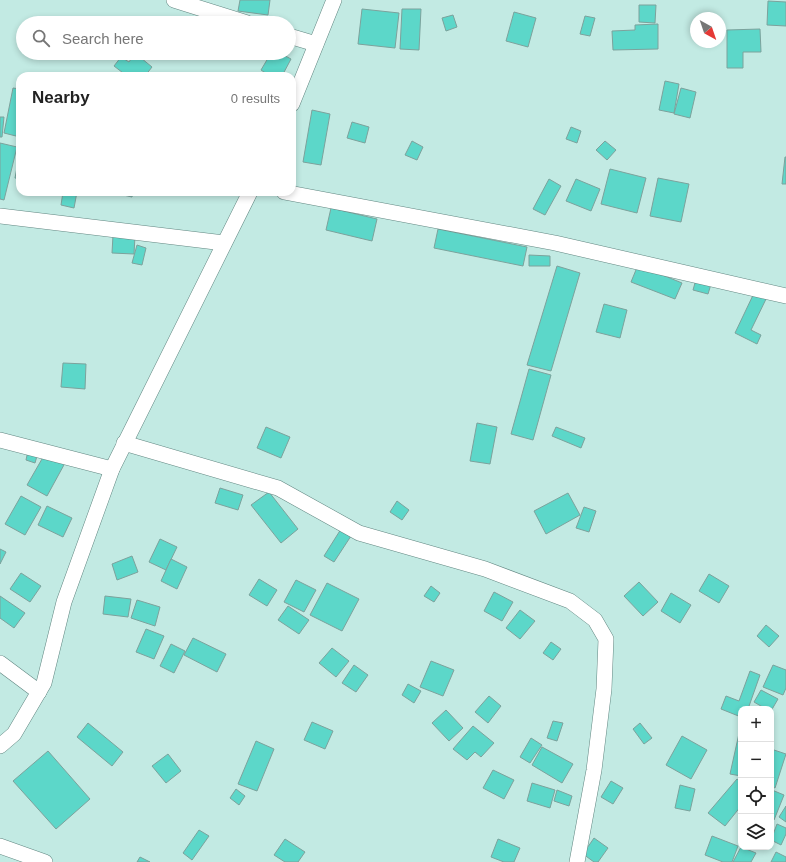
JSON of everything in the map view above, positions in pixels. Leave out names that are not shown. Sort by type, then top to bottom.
[{"type":"street","points":[[174,0],[225,16]]},
{"type":"street","points":[[296,94],[334,0]]},
{"type":"street","points":[[296,38],[316,44]]},
{"type":"street","points":[[296,194],[555,243],[786,296]]},
{"type":"street","points":[[0,746],[14,734],[44,683],[64,602],[112,469],[248,196]]},
{"type":"street","points":[[0,216],[224,243]]},
{"type":"street","points":[[0,440],[112,469]]},
{"type":"street","points":[[124,443],[278,488],[359,533],[485,569],[570,601],[595,620],[606,639],[604,689],[594,770],[577,862]]},
{"type":"street","points":[[0,663],[39,692]]},
{"type":"street","points":[[0,846],[45,862]]},
{"type":"building","points":[[240,0],[270,0],[268,15],[238,11]]},
{"type":"building","points":[[768,1],[786,2],[786,26],[767,25]]},
{"type":"building","points":[[639,5],[656,5],[655,23],[639,22]]},
{"type":"building","points":[[362,9],[399,13],[395,48],[358,44]]},
{"type":"building","points":[[402,9],[421,9],[419,50],[400,49]]},
{"type":"building","points":[[514,12],[536,18],[528,47],[506,41]]},
{"type":"building","points":[[453,15],[457,27],[446,31],[442,18]]},
{"type":"building","points":[[585,16],[595,18],[590,36],[580,34]]},
{"type":"building","points":[[658,24],[658,49],[613,50],[612,31],[635,30],[635,25]]},
{"type":"building","points":[[760,29],[761,52],[743,52],[743,68],[727,68],[727,30]]},
{"type":"building","points":[[119,60],[126,60],[129,62],[130,60],[144,60],[152,67],[148,72],[122,72],[114,66]]},
{"type":"building","points":[[267,60],[290,60],[284,72],[264,72],[261,70]]},
{"type":"building","points":[[665,81],[679,84],[674,113],[659,110]]},
{"type":"building","points":[[13,88],[16,88],[16,136],[4,133]]},
{"type":"building","points":[[681,88],[696,92],[690,118],[674,114]]},
{"type":"building","points":[[312,110],[330,114],[321,165],[303,162]]},
{"type":"building","points":[[0,117],[4,117],[2,137],[0,137]]},
{"type":"building","points":[[352,122],[369,127],[365,143],[347,138]]},
{"type":"building","points":[[571,127],[581,131],[577,143],[566,139]]},
{"type":"building","points":[[412,141],[423,147],[417,160],[405,155]]},
{"type":"building","points":[[605,141],[616,150],[607,160],[596,150]]},
{"type":"building","points":[[0,143],[16,147],[16,151],[4,200],[0,199]]},
{"type":"building","points":[[785,157],[786,184],[782,184]]},
{"type":"building","points":[[610,169],[646,178],[637,213],[601,204]]},
{"type":"building","points":[[658,178],[689,184],[681,222],[650,216]]},
{"type":"building","points":[[549,179],[561,186],[545,215],[533,209]]},
{"type":"building","points":[[576,179],[600,189],[591,211],[566,201]]},
{"type":"building","points":[[62,196],[76,196],[74,208],[61,205]]},
{"type":"building","points":[[331,208],[377,219],[372,241],[326,230]]},
{"type":"building","points":[[438,229],[527,247],[523,266],[434,248]]},
{"type":"building","points":[[113,235],[135,236],[134,254],[112,253]]},
{"type":"building","points":[[137,245],[146,248],[142,265],[132,263]]},
{"type":"building","points":[[529,255],[550,256],[550,266],[529,266]]},
{"type":"building","points":[[638,265],[682,283],[675,299],[631,282]]},
{"type":"building","points":[[557,266],[580,273],[551,371],[527,365]]},
{"type":"building","points":[[697,276],[712,281],[708,294],[693,290]]},
{"type":"building","points":[[755,291],[767,297],[751,330],[761,335],[757,344],[735,333]]},
{"type":"building","points":[[604,304],[627,310],[620,338],[596,332]]},
{"type":"building","points":[[63,363],[86,364],[85,389],[61,387]]},
{"type":"building","points":[[529,369],[551,375],[533,440],[511,434]]},
{"type":"building","points":[[477,423],[497,427],[490,464],[470,461]]},
{"type":"building","points":[[266,427],[290,437],[281,458],[257,448]]},
{"type":"building","points":[[556,427],[585,438],[581,448],[552,436]]},
{"type":"building","points":[[29,446],[39,449],[35,463],[26,460]]},
{"type":"building","points":[[46,452],[65,463],[47,496],[27,485]]},
{"type":"building","points":[[220,488],[243,495],[238,510],[215,503]]},
{"type":"building","points":[[269,492],[298,529],[281,543],[251,505]]},
{"type":"building","points":[[568,493],[580,515],[546,534],[534,511]]},
{"type":"building","points":[[21,496],[41,507],[25,535],[5,524]]},
{"type":"building","points":[[397,501],[409,510],[402,520],[390,512]]},
{"type":"building","points":[[47,506],[72,518],[63,537],[38,525]]},
{"type":"building","points":[[584,507],[596,511],[589,532],[576,528]]},
{"type":"building","points":[[341,529],[351,536],[334,562],[324,556]]},
{"type":"building","points":[[160,539],[177,547],[166,570],[149,562]]},
{"type":"building","points":[[0,549],[6,552],[0,564]]},
{"type":"building","points":[[132,556],[138,572],[117,580],[112,564]]},
{"type":"building","points":[[171,559],[187,567],[177,589],[161,581]]},
{"type":"building","points":[[21,573],[41,586],[30,602],[10,589]]},
{"type":"building","points":[[709,574],[729,586],[719,603],[699,591]]},
{"type":"building","points":[[259,579],[277,590],[267,606],[249,595]]},
{"type":"building","points":[[296,580],[316,590],[304,612],[284,602]]},
{"type":"building","points":[[639,582],[658,602],[643,616],[624,596]]},
{"type":"building","points":[[327,583],[359,599],[342,631],[310,615]]},
{"type":"building","points":[[431,586],[440,593],[434,602],[424,596]]},
{"type":"building","points":[[494,592],[513,602],[502,621],[484,611]]},
{"type":"building","points":[[671,593],[691,605],[680,623],[661,611]]},
{"type":"building","points":[[0,596],[25,613],[14,628],[0,618]]},
{"type":"building","points":[[105,596],[131,599],[128,617],[103,614]]},
{"type":"building","points":[[137,600],[160,607],[155,626],[131,618]]},
{"type":"building","points":[[288,606],[309,620],[299,634],[278,620]]},
{"type":"building","points":[[520,610],[535,621],[520,639],[506,628]]},
{"type":"building","points":[[766,625],[779,636],[769,647],[757,636]]},
{"type":"building","points":[[146,629],[164,636],[154,659],[136,652]]},
{"type":"building","points":[[193,638],[226,654],[217,672],[184,655]]},
{"type":"building","points":[[551,642],[561,649],[553,660],[543,653]]},
{"type":"building","points":[[171,644],[185,651],[174,673],[160,666]]},
{"type":"building","points":[[332,648],[349,661],[336,677],[319,663]]},
{"type":"building","points":[[431,661],[454,670],[443,696],[420,687]]},
{"type":"building","points":[[354,665],[368,675],[356,692],[342,683]]},
{"type":"building","points":[[773,665],[786,670],[786,688],[783,695],[763,687]]},
{"type":"building","points":[[750,671],[760,675],[749,706],[738,706],[738,716],[721,709],[726,696],[739,701]]},
{"type":"building","points":[[408,684],[421,691],[414,703],[402,695]]},
{"type":"building","points":[[761,690],[778,699],[774,706],[761,706],[754,702]]},
{"type":"building","points":[[489,696],[501,706],[488,723],[475,712]]},
{"type":"building","points":[[446,710],[463,728],[449,741],[432,723]]},
{"type":"building","points":[[553,721],[563,723],[557,741],[547,738]]},
{"type":"building","points":[[312,722],[333,731],[325,749],[304,740]]},
{"type":"building","points":[[88,723],[123,752],[112,766],[77,737]]},
{"type":"building","points":[[640,723],[652,738],[644,744],[633,729]]},
{"type":"building","points":[[473,726],[494,743],[481,757],[475,752],[467,760],[453,749]]},
{"type":"building","points":[[682,736],[707,750],[691,779],[666,765]]},
{"type":"building","points":[[531,738],[542,745],[530,763],[520,757]]},
{"type":"building","points":[[738,738],[738,775],[730,774]]},
{"type":"building","points":[[256,741],[274,749],[257,791],[238,784]]},
{"type":"building","points":[[542,747],[573,764],[562,783],[532,765]]},
{"type":"building","points":[[774,750],[786,754],[774,788]]},
{"type":"building","points":[[48,751],[90,799],[56,829],[13,781]]},
{"type":"building","points":[[168,754],[181,771],[166,783],[152,766]]},
{"type":"building","points":[[493,770],[514,780],[504,799],[483,788]]},
{"type":"building","points":[[737,779],[738,780],[738,810],[725,826],[708,813]]},
{"type":"building","points":[[611,781],[623,788],[613,804],[601,797]]},
{"type":"building","points":[[532,783],[555,790],[550,808],[527,801]]},
{"type":"building","points":[[680,785],[695,789],[690,811],[675,808]]},
{"type":"building","points":[[236,789],[245,796],[239,805],[230,798]]},
{"type":"building","points":[[557,790],[572,796],[569,806],[554,801]]},
{"type":"building","points":[[774,791],[784,795],[774,820]]},
{"type":"building","points":[[786,806],[786,822],[779,817]]},
{"type":"building","points":[[777,824],[786,828],[786,834],[781,845],[774,842],[774,832]]},
{"type":"building","points":[[199,830],[209,836],[192,860],[183,853]]},
{"type":"building","points":[[712,836],[738,846],[732,862],[723,862],[705,855]]},
{"type":"building","points":[[594,838],[608,848],[598,862],[594,862],[583,854]]},
{"type":"building","points":[[285,839],[305,852],[298,862],[285,862],[274,855]]},
{"type":"building","points":[[498,839],[520,848],[514,862],[504,862],[491,857]]},
{"type":"building","points":[[739,850],[748,850],[756,853],[751,862],[733,862]]},
{"type":"building","points":[[776,852],[786,857],[786,862],[771,862]]},
{"type":"building","points":[[140,857],[150,862],[137,862]]}]
